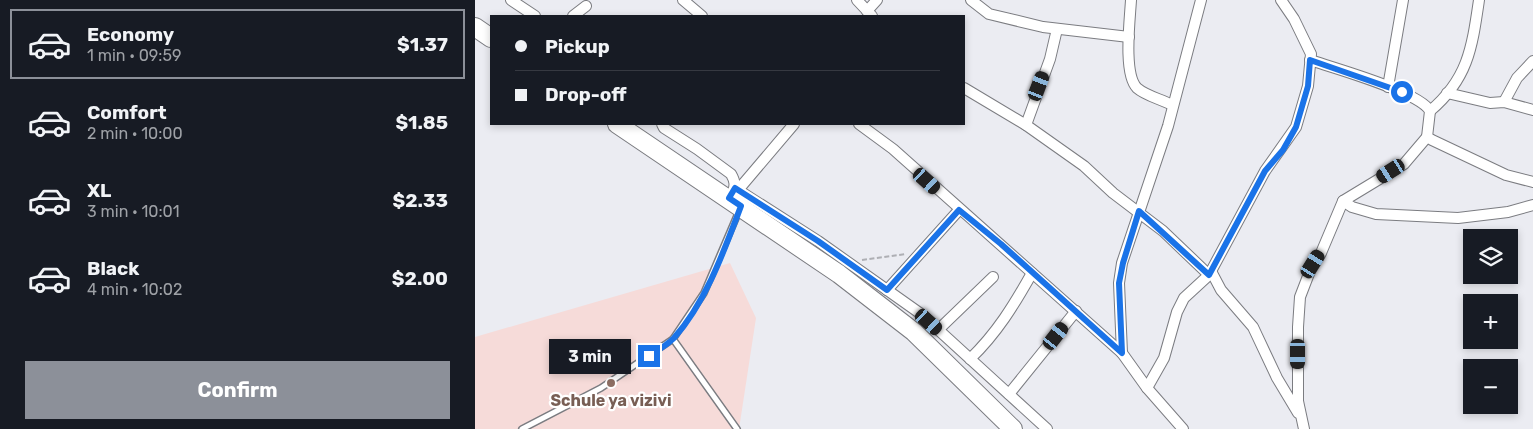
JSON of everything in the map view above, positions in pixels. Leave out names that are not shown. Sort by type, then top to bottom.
[{"type":"highway","points":[[475,26],[490,37]]},
{"type":"highway","points":[[619,125],[735,195],[839,274],[914,332],[1013,429]]},
{"type":"street","points":[[511,0],[534,15]]},
{"type":"street","points":[[683,0],[701,15]]},
{"type":"street","points":[[857,0],[869,13],[877,0]]},
{"type":"street","points":[[971,0],[989,14],[1057,29],[1129,37]]},
{"type":"street","points":[[1131,0],[1129,67],[1136,87],[1171,105]]},
{"type":"street","points":[[1122,353],[1119,283],[1123,263],[1168,126],[1171,105],[1201,0]]},
{"type":"street","points":[[1147,388],[1164,358],[1177,312],[1184,298],[1210,273],[1265,171],[1283,150],[1296,127],[1308,86],[1311,54],[1304,36],[1281,0]]},
{"type":"street","points":[[1388,86],[1403,0]]},
{"type":"street","points":[[1303,424],[1298,401],[1300,297],[1343,201],[1404,164],[1427,136],[1430,112],[1454,88],[1462,76],[1470,51],[1479,0]]},
{"type":"street","points":[[574,15],[585,6]]},
{"type":"street","points":[[1026,125],[1050,59],[1057,29]]},
{"type":"street","points":[[1310,60],[1388,86],[1422,102],[1430,112]]},
{"type":"street","points":[[1504,102],[1517,78],[1533,61]]},
{"type":"street","points":[[965,89],[1026,125],[1084,166],[1113,193],[1139,211],[1210,273],[1221,290],[1253,327],[1277,378],[1303,424]]},
{"type":"street","points":[[1447,93],[1490,103],[1504,102],[1533,110]]},
{"type":"street","points":[[662,125],[664,128],[697,148],[731,174],[734,179],[735,195]]},
{"type":"street","points":[[735,195],[793,125]]},
{"type":"street","points":[[860,125],[893,148],[959,210],[1122,353],[1147,388],[1183,429]]},
{"type":"street","points":[[1427,136],[1506,175],[1533,182]]},
{"type":"street","points":[[735,195],[850,264],[921,314],[1047,429]]},
{"type":"street","points":[[1343,201],[1352,207],[1375,214],[1458,218],[1499,214],[1533,204]]},
{"type":"street","points":[[887,290],[959,210]]},
{"type":"street","points":[[970,358],[989,340],[1009,314],[1032,273]]},
{"type":"street","points":[[938,330],[993,277]]},
{"type":"street","points":[[1009,394],[1076,312]]},
{"type":"lane","points":[[522,429],[533,427],[601,388],[673,339],[704,293],[724,250],[735,195]]},
{"type":"lane","points":[[673,339],[737,429]]},
{"type":"path","points":[[850,264],[886,255],[919,253]]},
{"type":"shaded area","name":"Schule ya vizivi","points":[[730,263],[756,318],[739,429],[475,429],[475,337]]},
{"type":"place","name":"Schule ya vizivi","points":[[611,383]]},
{"type":"route","points":[[649,356],[673,339],[704,293],[724,250],[741,206],[729,198],[735,188],[818,241],[887,290],[959,210],[1001,244],[1122,353],[1119,283],[1139,211],[1209,275],[1265,171],[1283,150],[1296,127],[1308,86],[1310,60],[1402,92]]}]
